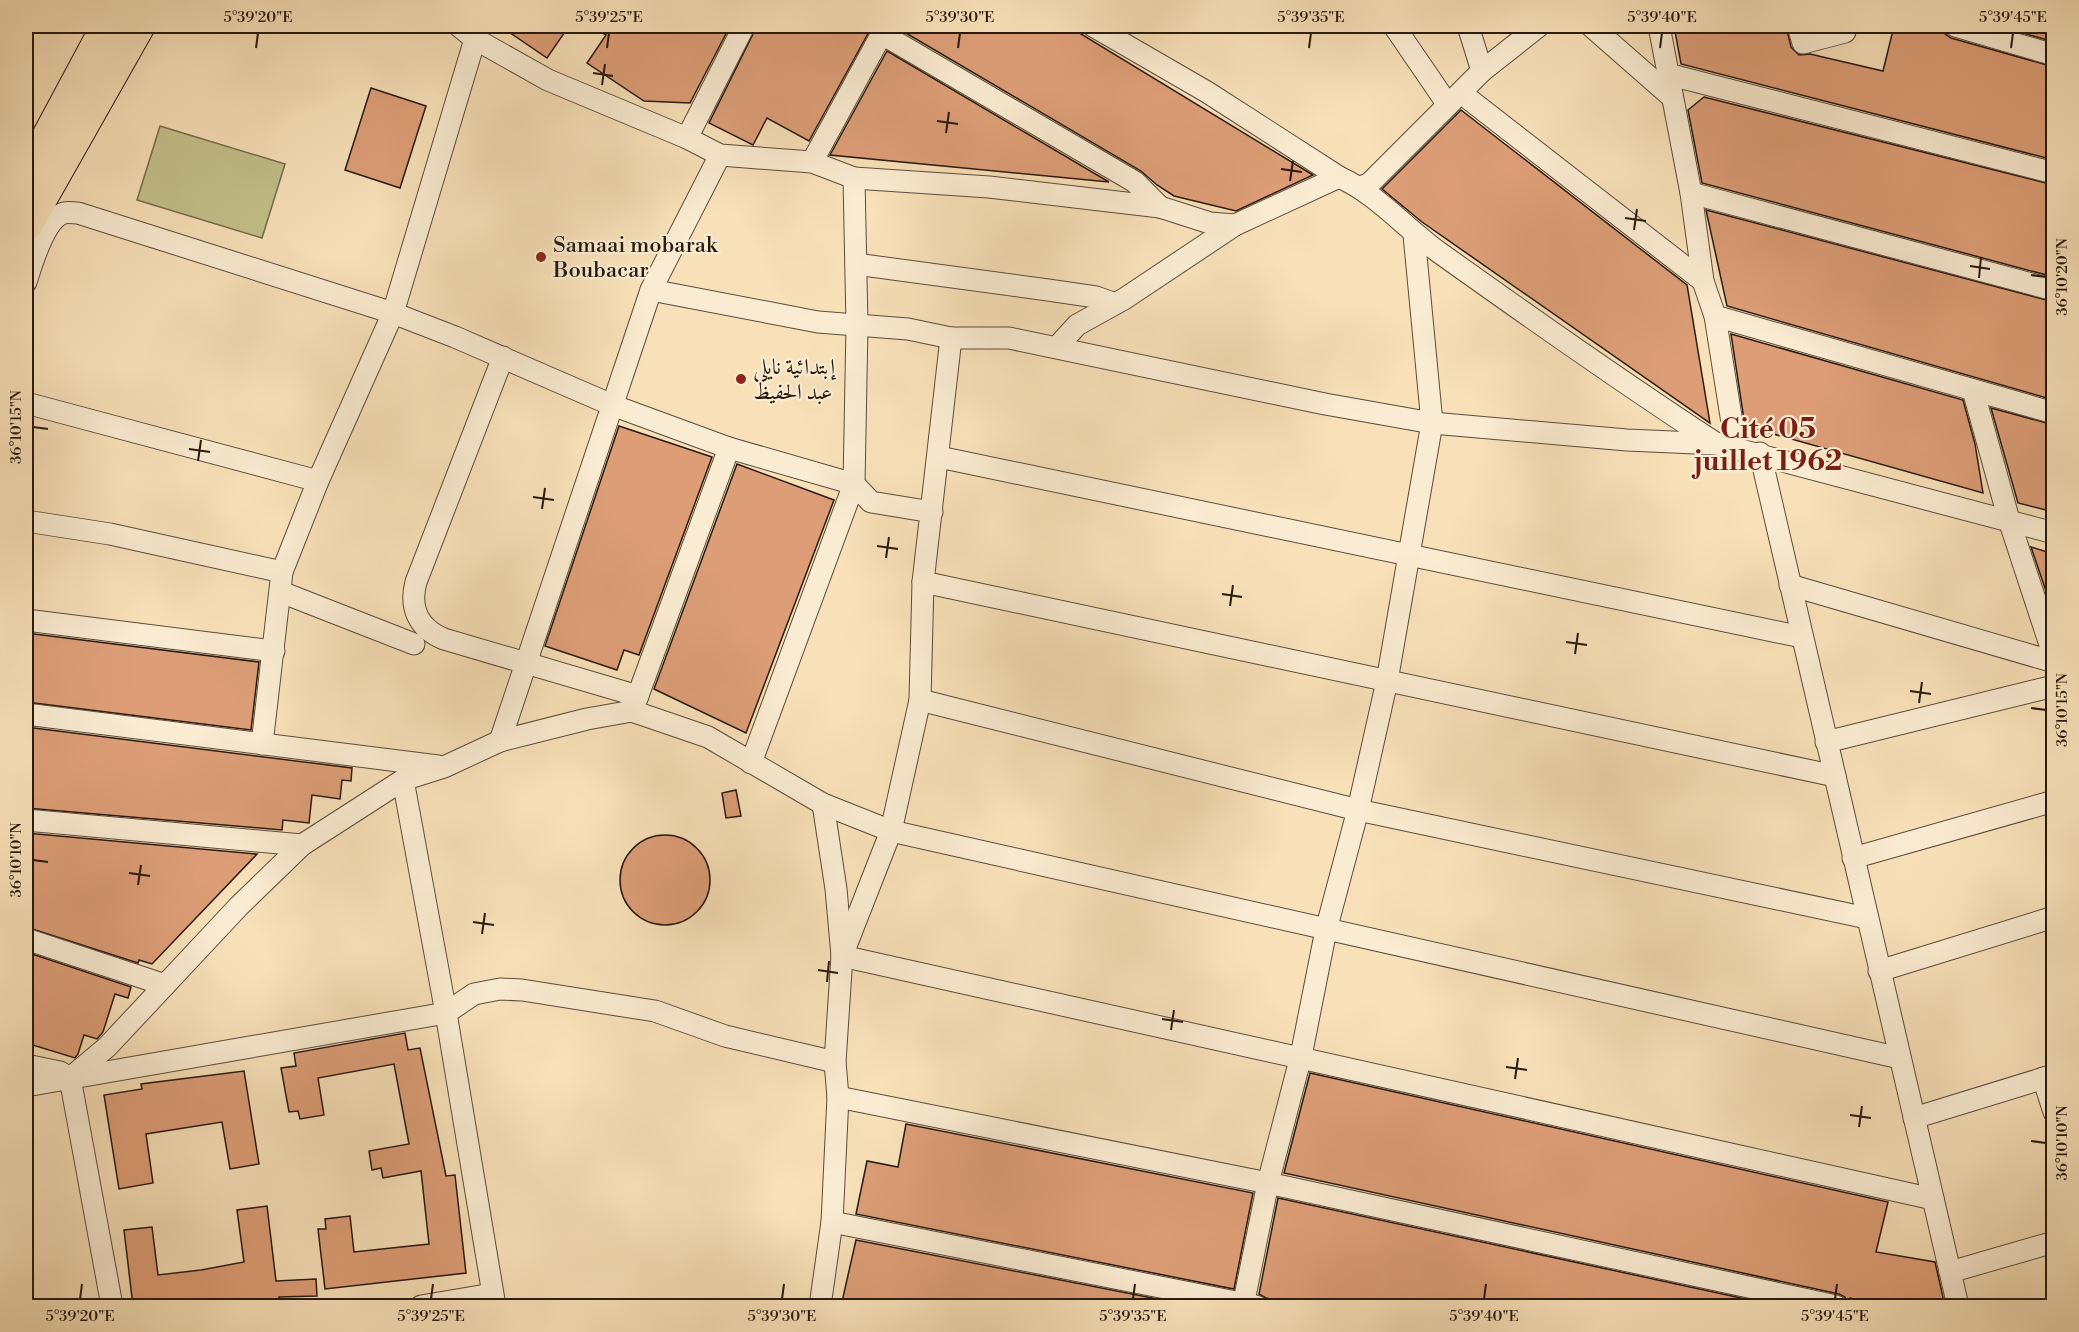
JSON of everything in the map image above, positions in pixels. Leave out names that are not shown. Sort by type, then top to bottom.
[{"type":"highway","points":[[26,179],[108,26]]},
{"type":"highway","points":[[26,224],[138,26]]},
{"type":"street","points":[[687,138],[744,26]]},
{"type":"street","points":[[1093,26],[1207,92],[1339,177],[1361,187],[1414,235],[1616,379],[1727,446]]},
{"type":"street","points":[[1394,26],[1454,99],[1703,281]]},
{"type":"street","points":[[1468,26],[1482,71]]},
{"type":"street","points":[[1361,187],[1370,183],[1482,71],[1539,26]]},
{"type":"street","points":[[1590,26],[1672,97]]},
{"type":"street","points":[[1659,26],[1691,193],[1703,281],[1715,316],[1727,446]]},
{"type":"street","points":[[1798,26],[1803,43],[1845,32]]},
{"type":"street","points":[[1955,26],[2054,56]]},
{"type":"street","points":[[812,162],[883,28],[1135,182],[1160,207]]},
{"type":"street","points":[[262,744],[282,582],[318,480],[393,313],[467,32],[548,80],[687,138],[720,155],[812,162],[854,177],[989,187],[1160,207],[1210,223],[1235,225]]},
{"type":"street","points":[[1667,74],[2054,173]]},
{"type":"street","points":[[500,741],[651,290],[720,155]]},
{"type":"street","points":[[751,763],[854,484],[857,325],[854,177]]},
{"type":"street","points":[[1056,347],[1077,325],[1113,303],[1124,299],[1235,225],[1339,177]]},
{"type":"street","points":[[1691,193],[2054,290]]},
{"type":"street","points":[[26,282],[46,231],[54,218],[64,213],[78,213],[393,313],[612,405],[729,448],[854,484],[871,502],[932,512]]},
{"type":"street","points":[[832,1222],[1248,1306],[1268,1183],[1301,1056],[1326,930],[1358,810],[1387,681],[1432,423],[1414,235]]},
{"type":"street","points":[[856,264],[1086,295],[1113,303]]},
{"type":"street","points":[[651,290],[818,322],[908,329],[951,338],[1009,338],[1325,404],[1432,423],[1727,446],[2054,533]]},
{"type":"street","points":[[1715,316],[2054,413]]},
{"type":"street","points":[[842,956],[891,831],[920,700],[923,582],[951,338]]},
{"type":"street","points":[[502,357],[416,582],[413,602],[420,621],[435,635],[526,664],[635,703],[708,737],[823,804],[891,831],[1900,1058]]},
{"type":"street","points":[[1973,390],[2009,520],[2054,659]]},
{"type":"street","points":[[26,403],[318,480]]},
{"type":"street","points":[[635,703],[729,448]]},
{"type":"street","points":[[1760,453],[1958,1306]]},
{"type":"street","points":[[939,457],[1802,637]]},
{"type":"street","points":[[26,521],[110,534],[282,582],[414,644]]},
{"type":"street","points":[[923,582],[1834,776]]},
{"type":"street","points":[[1790,585],[2054,659]]},
{"type":"street","points":[[26,621],[274,651]]},
{"type":"street","points":[[1826,742],[2054,686]]},
{"type":"street","points":[[920,700],[1358,810],[1867,918]]},
{"type":"street","points":[[70,1078],[107,1047],[239,906],[302,845],[403,780],[444,767],[500,741],[635,703]]},
{"type":"street","points":[[26,714],[444,767]]},
{"type":"street","points":[[403,780],[446,1013],[494,1300],[421,1306]]},
{"type":"street","points":[[1853,858],[2054,801]]},
{"type":"street","points":[[820,1306],[832,1222],[838,1097],[835,1062],[842,956],[836,889],[823,804]]},
{"type":"street","points":[[26,819],[302,845]]},
{"type":"street","points":[[1880,971],[2054,917]]},
{"type":"street","points":[[26,939],[165,985]]},
{"type":"street","points":[[842,956],[1301,1056],[1933,1199]]},
{"type":"street","points":[[26,1086],[446,1013],[474,994],[500,989],[522,990],[655,1011],[725,1036],[835,1062]]},
{"type":"street","points":[[26,1065],[60,1072],[70,1078],[112,1306]]},
{"type":"street","points":[[1914,1118],[2048,1076],[2054,1112]]},
{"type":"street","points":[[838,1097],[1268,1183],[1836,1306]]},
{"type":"street","points":[[1950,1272],[2054,1242]]},
{"type":"shaded area","points":[[160,126],[285,164],[262,238],[137,200]]},
{"type":"building","points":[[500,26],[569,26],[547,58]]},
{"type":"building","points":[[591,26],[730,26],[690,103],[644,101],[587,63],[606,35]]},
{"type":"building","points":[[757,26],[871,28],[809,141],[767,118],[753,145],[709,123]]},
{"type":"building","points":[[902,26],[1068,26],[1313,175],[1236,211],[1174,196],[1141,171],[899,29]]},
{"type":"building","points":[[1674,26],[1786,26],[1791,47],[1799,55],[1810,54],[1883,71],[1894,26],[1943,26],[1945,34],[1951,38],[2054,67],[2054,160],[1681,64]]},
{"type":"building","points":[[1999,26],[2054,26],[2054,42]]},
{"type":"building","points":[[887,51],[1109,182],[830,155]]},
{"type":"building","points":[[371,88],[426,106],[400,188],[345,170]]},
{"type":"building","points":[[1704,97],[2054,185],[2054,277],[1702,183],[1688,110]]},
{"type":"building","points":[[1461,110],[1687,285],[1710,423],[1422,222],[1382,189]]},
{"type":"building","points":[[1706,210],[2054,302],[2054,400],[1727,306]]},
{"type":"building","points":[[1731,334],[1963,400],[1975,444],[1983,493],[1745,426]]},
{"type":"building","points":[[1991,408],[2054,425],[2054,512],[2018,503]]},
{"type":"building","points":[[619,426],[712,457],[639,655],[624,650],[617,670],[545,646]]},
{"type":"building","points":[[737,464],[834,500],[746,733],[654,689]]},
{"type":"building","points":[[2031,547],[2054,554],[2054,610],[2048,597]]},
{"type":"building","points":[[26,633],[259,662],[251,730],[26,702]]},
{"type":"building","points":[[26,727],[352,768],[351,781],[342,780],[340,799],[312,795],[309,823],[283,820],[282,830],[26,808]]},
{"type":"building","points":[[736,790],[741,816],[726,818],[722,793]]},
{"type":"building","points":[[26,833],[257,854],[152,964],[139,960],[138,963],[26,927]]},
{"type":"building","points":[[665,835],[682,839],[697,848],[706,863],[710,880],[706,897],[697,912],[682,921],[665,925],[648,921],[633,912],[624,897],[620,880],[624,863],[633,848],[648,839]]},
{"type":"building","points":[[26,952],[131,987],[128,998],[115,994],[103,1032],[97,1039],[84,1035],[75,1058],[26,1043]]},
{"type":"building","points":[[405,1033],[408,1050],[420,1048],[446,1176],[455,1175],[466,1273],[325,1289],[318,1229],[326,1229],[325,1219],[350,1216],[354,1252],[429,1244],[421,1171],[383,1178],[381,1168],[372,1170],[369,1151],[409,1144],[394,1064],[318,1078],[324,1115],[300,1119],[298,1111],[289,1112],[281,1068],[296,1066],[294,1053]]},
{"type":"building","points":[[244,1071],[259,1164],[230,1169],[222,1122],[146,1134],[153,1183],[119,1189],[104,1095],[142,1089],[141,1084]]},
{"type":"building","points":[[1310,1073],[1888,1202],[1876,1252],[1935,1262],[1945,1306],[1891,1306],[1850,1298],[1848,1306],[1845,1297],[1839,1294],[1284,1173]]},
{"type":"building","points":[[906,1124],[1253,1193],[1234,1289],[856,1214],[867,1161],[898,1167]]},
{"type":"building","points":[[1278,1198],[1778,1306],[1304,1306],[1266,1298],[1259,1294]]},
{"type":"building","points":[[267,1206],[276,1281],[316,1279],[317,1296],[279,1297],[280,1306],[133,1306],[124,1230],[152,1227],[158,1275],[201,1270],[244,1262],[237,1210]]},
{"type":"building","points":[[856,1240],[1193,1306],[841,1306]]},
{"type":"place","name":"Samaai mobarak Boubacar","points":[[541,257]]},
{"type":"place","name":"إبتدائية نايلي عبد الحفيظ","points":[[741,379]]},
{"type":"district","name":"Cité 05 juillet 1962","points":[[1768,444]]}]
